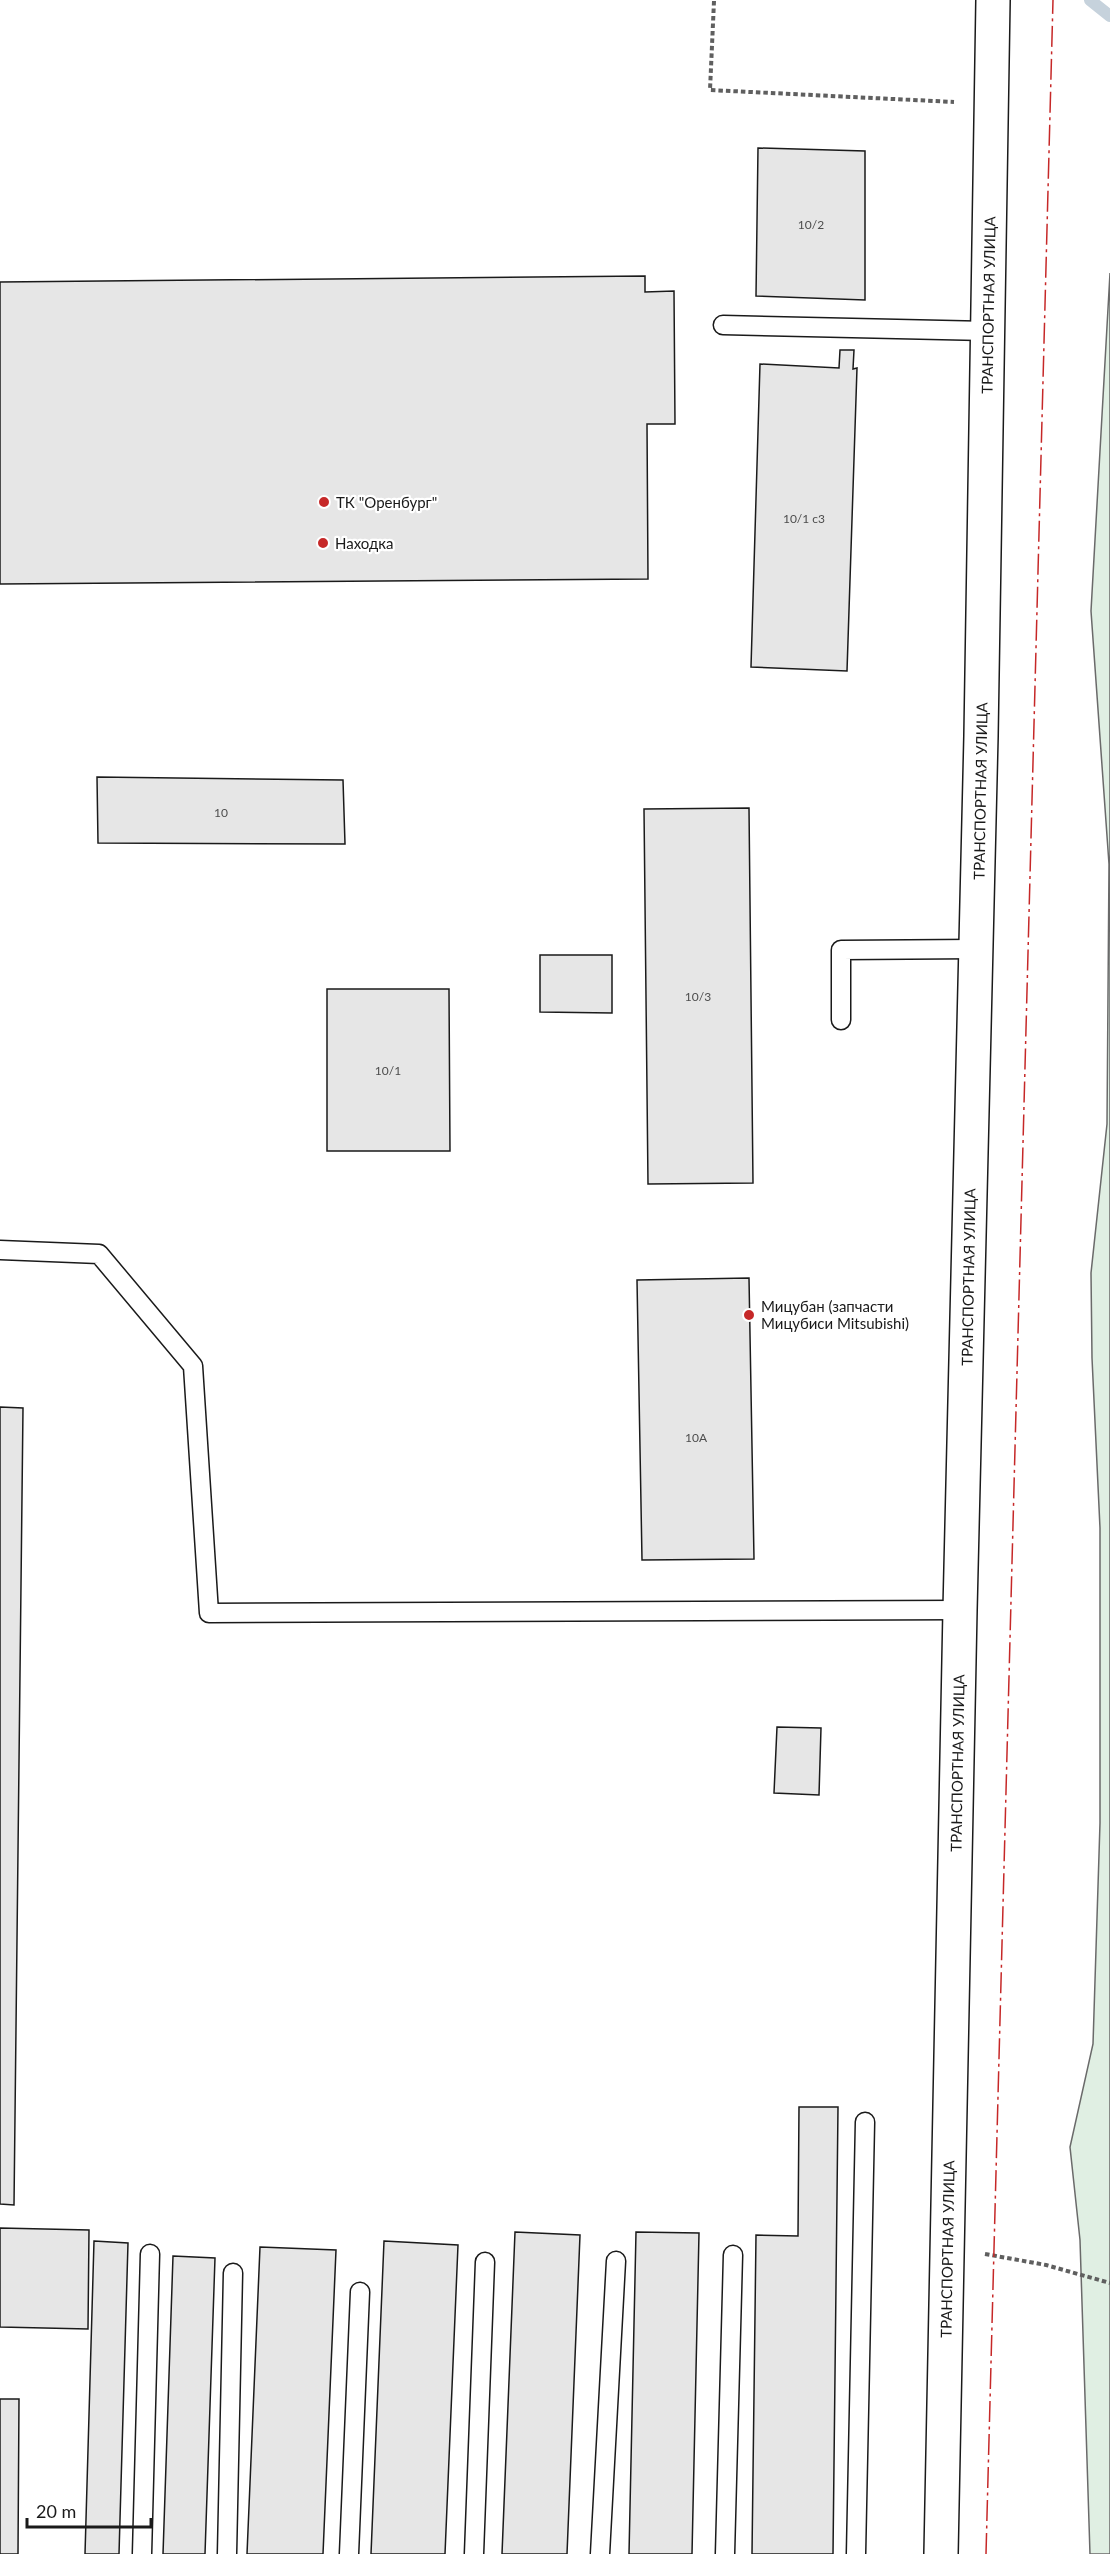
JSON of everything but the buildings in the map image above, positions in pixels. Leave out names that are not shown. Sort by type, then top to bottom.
[{"type":"street","name":"ТРАНСПОРТНАЯ УЛИЦА","points":[[941,2554],[976,950],[993,0]]},
{"type":"lane","points":[[723,325],[987,331]]},
{"type":"lane","points":[[841,1020],[841,950],[976,950]]},
{"type":"lane","points":[[0,1250],[99,1254],[193,1366],[209,1613],[960,1610]]},
{"type":"lane","points":[[855,2554],[865,2121]]},
{"type":"lane","points":[[142,2554],[150,2254]]},
{"type":"lane","points":[[725,2554],[733,2255]]},
{"type":"lane","points":[[600,2554],[616,2261]]},
{"type":"lane","points":[[474,2554],[485,2262]]},
{"type":"lane","points":[[227,2554],[233,2273]]},
{"type":"lane","points":[[349,2554],[360,2292]]},
{"type":"path","points":[[714,1],[710,90],[991,104]]},
{"type":"path","points":[[947,2247],[1046,2265],[1110,2283]]},
{"type":"green space","points":[[1110,273],[1110,2554],[1090,2554],[1080,2240],[1070,2147],[1093,2044],[1100,1823],[1100,1528],[1092,1358],[1091,1273],[1107,1124],[1109,864],[1091,611]]},
{"type":"waterway","points":[[1090,0],[1110,16]]},
{"type":"power","points":[[986,2554],[1053,0]]},
{"type":"place","name":"ТК \"Оренбург\"","points":[[324,502]]},
{"type":"place","name":"Находка","points":[[323,543]]},
{"type":"place","name":"Мицубан (запчасти Мицубиси Mitsubishi)","points":[[749,1315]]}]
